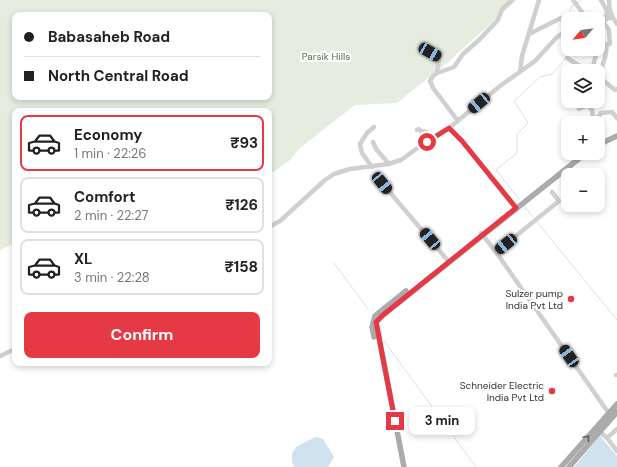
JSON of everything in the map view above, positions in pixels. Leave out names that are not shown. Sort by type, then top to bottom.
[{"type":"main road","points":[[605,139],[617,132]]},
{"type":"main road","points":[[605,140],[617,136]]},
{"type":"main road","points":[[400,467],[372,327],[375,316],[448,261],[572,160]]},
{"type":"main road","points":[[516,205],[577,160]]},
{"type":"main road","points":[[374,322],[404,467]]},
{"type":"main road","points":[[561,467],[610,416],[617,404]]},
{"type":"main road","points":[[610,416],[617,412]]},
{"type":"main road","points":[[569,467],[597,430]]},
{"type":"street","points":[[458,121],[433,88],[430,81],[437,73],[454,67],[462,54],[479,40],[498,20],[502,9],[512,0]]},
{"type":"street","points":[[520,72],[522,56],[539,0]]},
{"type":"street","points":[[601,0],[610,18],[617,24]]},
{"type":"street","points":[[609,0],[610,18]]},
{"type":"street","points":[[575,2],[580,12]]},
{"type":"street","points":[[529,34],[561,18]]},
{"type":"street","points":[[605,18],[610,18]]},
{"type":"street","points":[[605,21],[610,18]]},
{"type":"street","points":[[603,64],[609,30],[605,25]]},
{"type":"street","points":[[272,226],[280,222],[325,180],[334,174],[350,169],[389,164],[401,160],[449,128],[500,86],[536,61],[561,34]]},
{"type":"street","points":[[593,64],[600,46],[617,43]]},
{"type":"street","points":[[430,52],[439,59],[437,73]]},
{"type":"street","points":[[567,58],[577,64]]},
{"type":"street","points":[[605,81],[615,90],[617,89]]},
{"type":"street","points":[[579,109],[588,105],[594,116]]},
{"type":"street","points":[[599,116],[612,112],[617,118]]},
{"type":"street","points":[[372,167],[362,153],[360,144],[374,127]]},
{"type":"street","points":[[417,130],[419,128],[422,132],[426,132],[429,140]]},
{"type":"street","points":[[449,128],[462,141],[516,205]]},
{"type":"street","points":[[422,134],[429,140]]},
{"type":"street","points":[[373,142],[376,149],[389,164]]},
{"type":"street","points":[[382,183],[448,261]]},
{"type":"street","points":[[496,252],[559,201],[552,192]]},
{"type":"street","points":[[481,234],[496,252],[610,416]]},
{"type":"street","points":[[0,356],[12,350]]},
{"type":"street","points":[[607,438],[617,429]]},
{"type":"street","points":[[597,430],[607,438],[617,451]]},
{"type":"green space","name":"Parsik Hills","points":[[0,0],[517,0],[447,63],[397,103],[355,105],[300,148],[290,160],[272,173],[272,108],[12,108],[12,244],[0,250]]},
{"type":"water","points":[[600,436],[617,456],[617,467],[574,467]]},
{"type":"water","points":[[316,437],[323,439],[334,457],[328,467],[294,467],[292,455],[294,451],[301,444]]},
{"type":"waterway","points":[[577,3],[581,0]]},
{"type":"waterway","points":[[570,12],[574,5]]},
{"type":"waterway","points":[[519,199],[496,170],[517,153],[517,134],[528,123],[514,101],[540,77],[552,74],[566,58]]},
{"type":"waterway","points":[[524,206],[533,217]]},
{"type":"waterway","points":[[537,222],[617,320]]},
{"type":"waterway","points":[[334,263],[368,309]]},
{"type":"waterway","points":[[380,325],[382,338],[476,467]]},
{"type":"place","name":"Sulzer pump India Pvt Ltd","points":[[571,299]]},
{"type":"place","name":"Schneider Electric India Pvt Ltd","points":[[552,391]]},
{"type":"route","points":[[395,421],[376,330],[376,322],[516,208],[462,141],[449,128],[427,142]]}]
